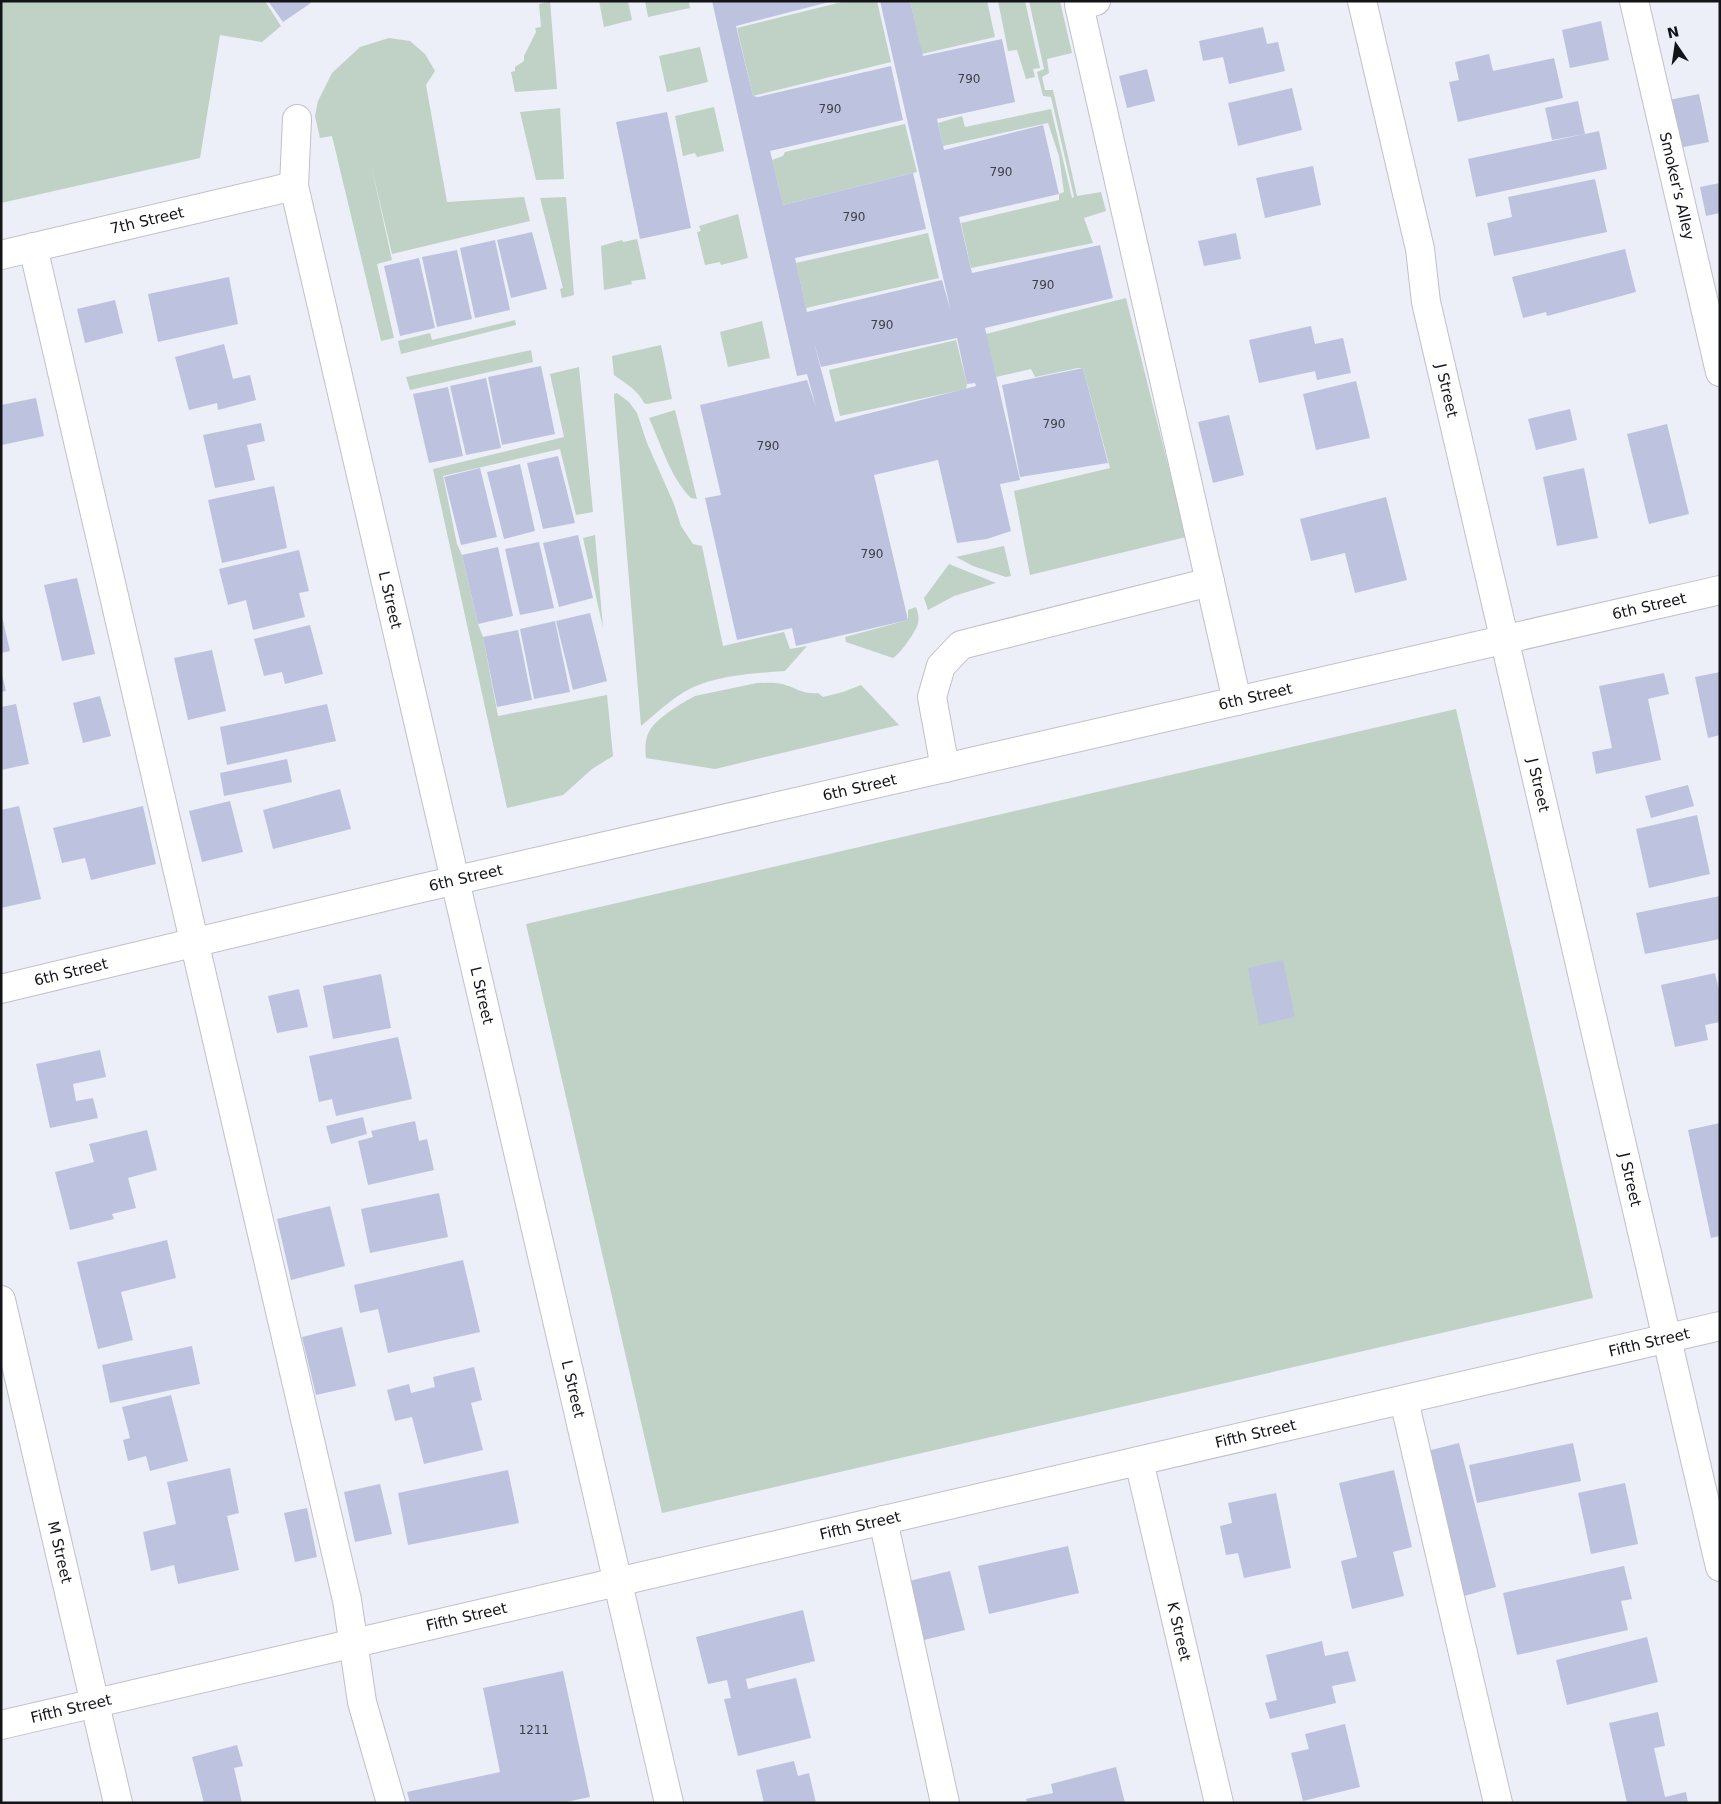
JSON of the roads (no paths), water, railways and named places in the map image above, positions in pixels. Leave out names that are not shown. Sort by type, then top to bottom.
[{"type":"street","name":"J Street","points":[[1362,1],[1420,249],[1426,302],[1720,1567]]},
{"type":"street","name":"Smoker's Alley","points":[[1634,1],[1720,372]]},
{"type":"street","points":[[1087,3],[1237,702]]},
{"type":"street","name":"L Street","points":[[297,119],[294,186],[669,1803]]},
{"type":"street","name":"7th Street","points":[[1,254],[294,186]]},
{"type":"street","points":[[33,247],[347,1600],[362,1702],[391,1803]]},
{"type":"street","points":[[945,768],[932,697],[941,666],[961,645],[1210,582]]},
{"type":"street","name":"6th Street","points":[[1,989],[455,881],[1720,590]]},
{"type":"street","name":"M Street","points":[[1,1300],[118,1803]]},
{"type":"street","name":"Fifth Street","points":[[1,1725],[1720,1326]]},
{"type":"street","points":[[1404,1400],[1498,1803]]},
{"type":"street","name":"K Street","points":[[1139,1461],[1218,1803]]},
{"type":"street","points":[[883,1520],[945,1803]]}]
